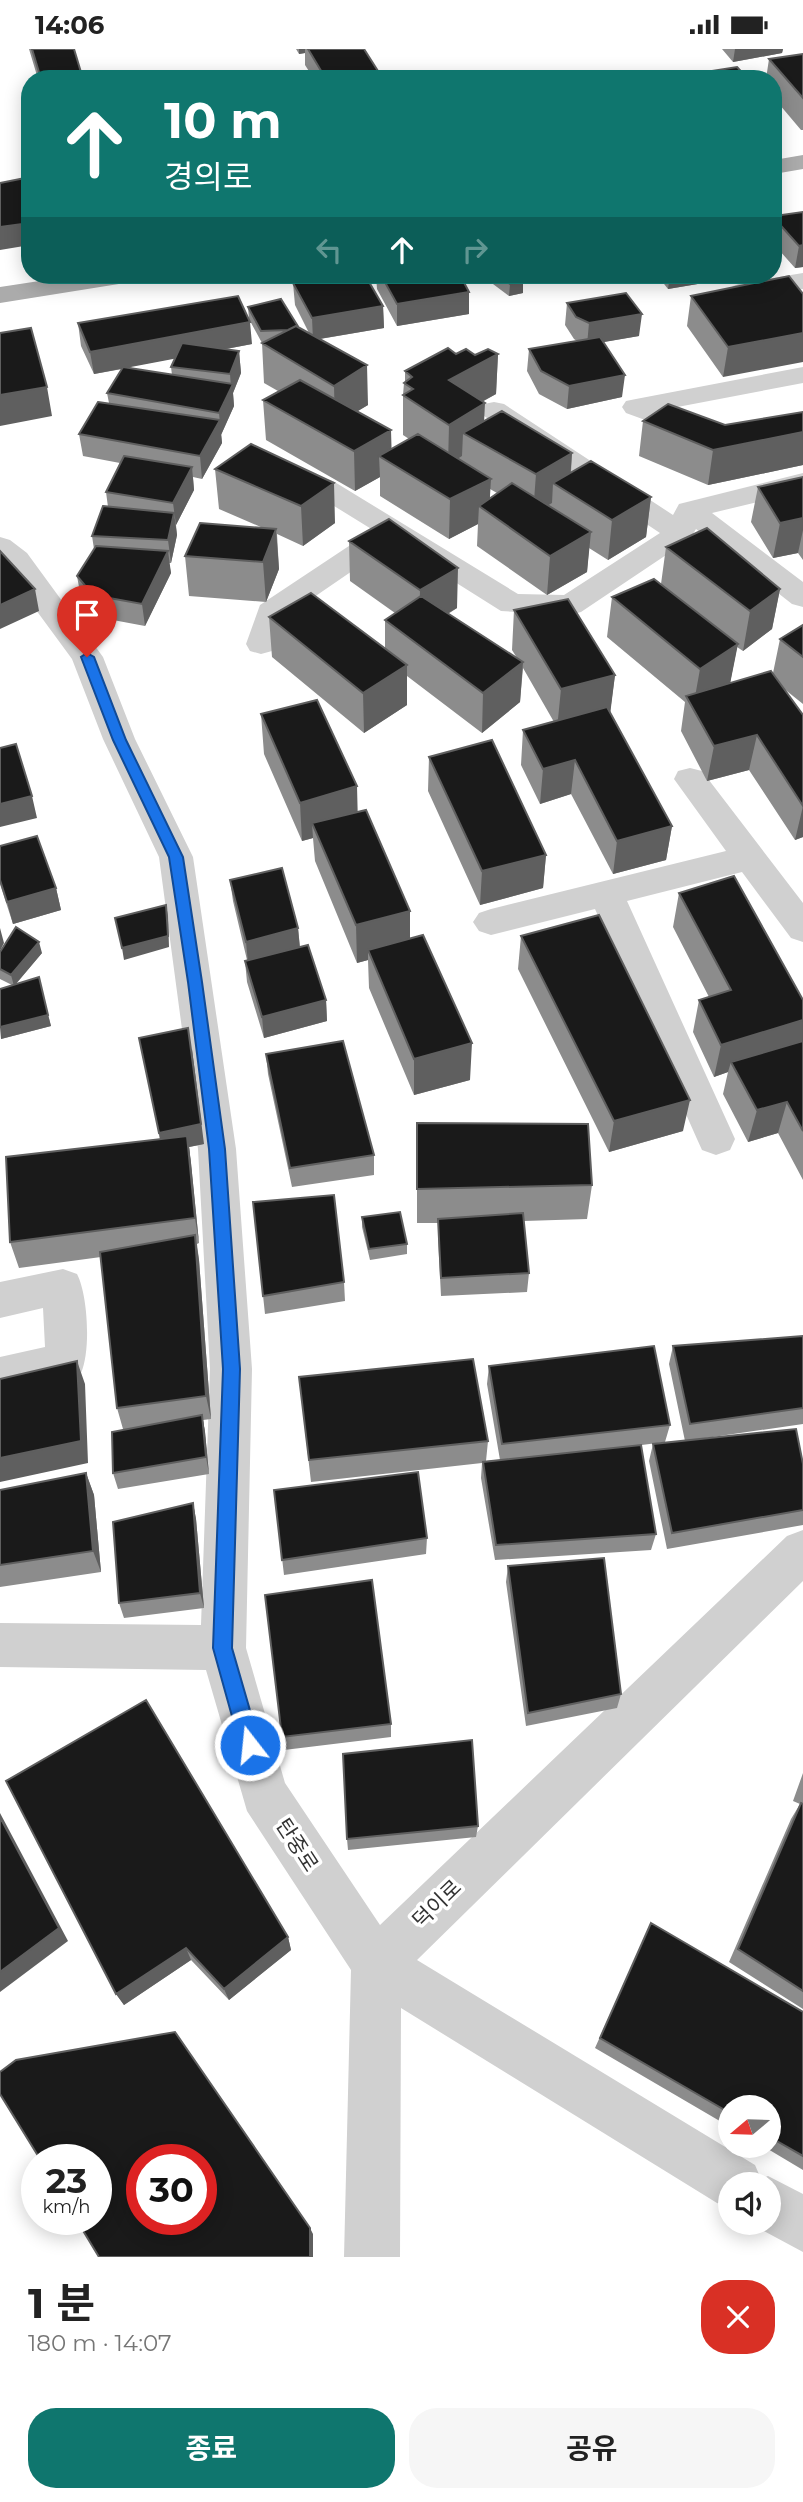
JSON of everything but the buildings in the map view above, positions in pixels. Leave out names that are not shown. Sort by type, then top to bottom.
[{"type":"main road","points":[[782,166],[803,162]]},
{"type":"main road","points":[[0,295],[69,284]]},
{"type":"street","points":[[723,295],[803,281]]},
{"type":"street","points":[[803,375],[636,407],[719,439],[803,424]]},
{"type":"street","points":[[494,409],[685,522],[803,597]]},
{"type":"street","points":[[323,487],[512,604],[569,605],[685,522],[803,482]]},
{"type":"street","points":[[261,644],[271,612],[393,530]]},
{"type":"street","name":"탄중로","points":[[0,546],[17,560],[87,657],[119,740],[176,857],[217,1149],[231,1369],[223,1648],[264,1794],[376,1964]]},
{"type":"street","points":[[690,779],[803,928]]},
{"type":"street","points":[[491,922],[750,858]]},
{"type":"street","points":[[606,894],[716,1139]]},
{"type":"street","points":[[0,1300],[63,1286],[66,1360],[0,1376]]},
{"type":"street","name":"덕이로","points":[[376,1964],[803,1551]]},
{"type":"street","points":[[0,1645],[223,1648]]},
{"type":"street","points":[[376,1964],[718,2173]]},
{"type":"street","points":[[372,2257],[376,1964]]},
{"type":"street","points":[[781,2211],[803,2225]]},
{"type":"route","points":[[87,657],[119,740],[176,857],[195,982],[217,1149],[231,1369],[223,1648],[250,1745]]}]
